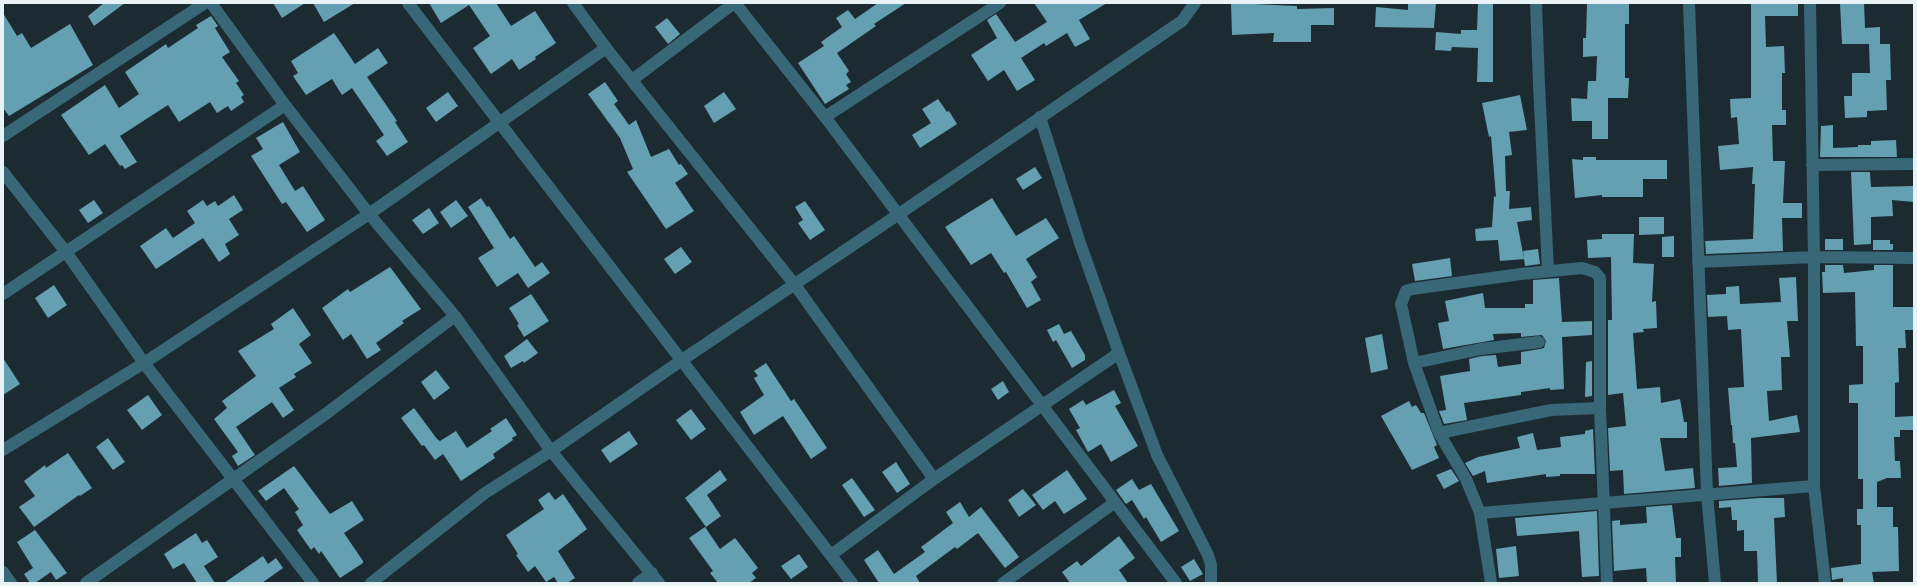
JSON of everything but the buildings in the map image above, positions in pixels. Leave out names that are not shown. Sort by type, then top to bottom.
[{"type":"street","points":[[3,136],[205,3]]},
{"type":"street","points":[[211,3],[285,105],[369,214],[455,316],[551,451],[656,578],[638,583]]},
{"type":"street","points":[[408,3],[498,123],[682,360],[852,583]]},
{"type":"street","points":[[573,3],[606,48],[795,285],[934,479]]},
{"type":"street","points":[[632,80],[734,3],[825,116],[900,214],[1114,503],[1176,583]]},
{"type":"street","points":[[825,116],[1000,3]]},
{"type":"street","points":[[371,583],[485,494],[551,451],[682,360],[900,214],[1182,21],[1195,3]]},
{"type":"street","points":[[1536,3],[1548,271]]},
{"type":"street","points":[[1689,3],[1707,494],[1715,583]]},
{"type":"street","points":[[1810,3],[1814,257],[1814,486],[1825,583]]},
{"type":"street","points":[[3,450],[144,363],[369,214],[606,48]]},
{"type":"street","points":[[3,294],[285,105]]},
{"type":"street","points":[[1040,117],[1080,244],[1119,353],[1157,455],[1208,555],[1211,565],[1211,583]]},
{"type":"street","points":[[1812,165],[1914,164]]},
{"type":"street","points":[[3,172],[66,252],[144,363],[235,479],[313,583]]},
{"type":"street","points":[[1698,262],[1814,257],[1914,258]]},
{"type":"street","points":[[1491,583],[1480,513],[1466,479],[1439,433],[1414,363],[1401,304],[1406,291],[1412,289],[1582,268],[1595,272],[1600,278],[1600,408],[1607,583]]},
{"type":"street","points":[[86,583],[149,537],[235,479],[327,413],[455,316]]},
{"type":"street","points":[[1414,363],[1481,349],[1539,342]]},
{"type":"street","points":[[831,555],[934,479],[1119,353]]},
{"type":"street","points":[[1439,433],[1551,410],[1600,408]]},
{"type":"street","points":[[1480,513],[1814,486]]},
{"type":"street","points":[[1003,583],[1114,503]]},
{"type":"street","points":[[3,572],[11,583]]}]
